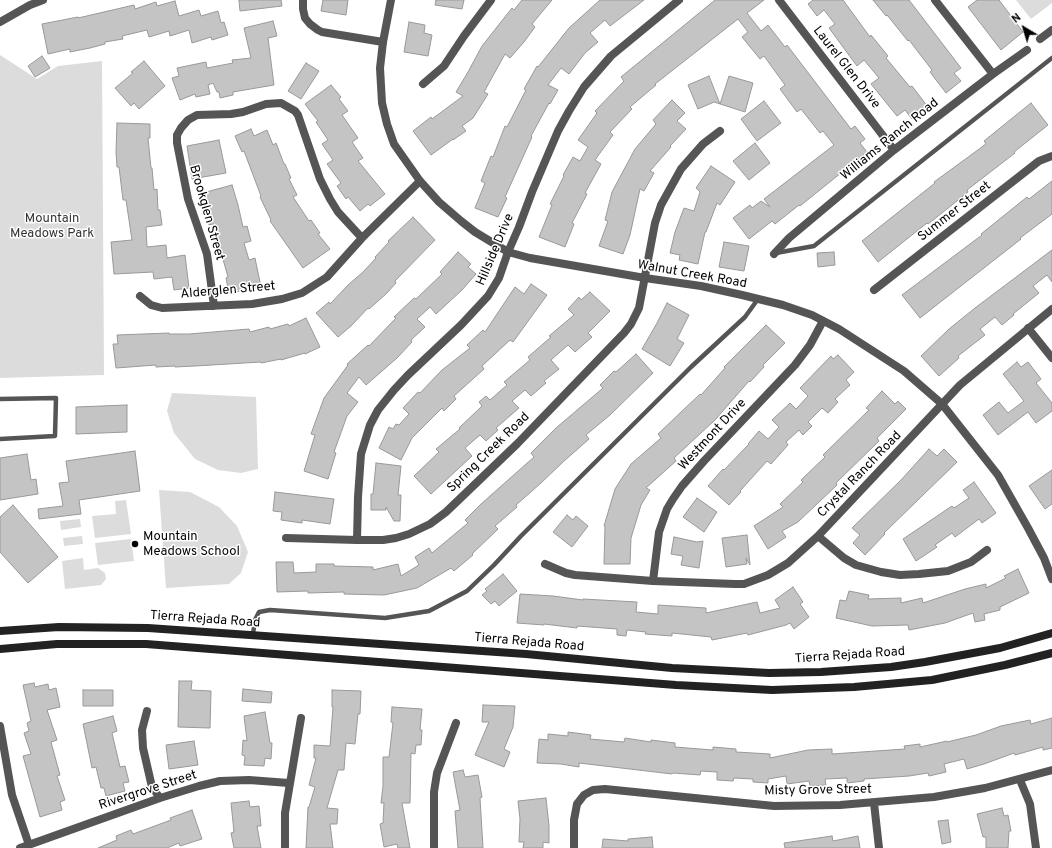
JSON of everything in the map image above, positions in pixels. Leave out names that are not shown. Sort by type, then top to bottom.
[{"type":"main road","name":"Tierra Rejada Road","points":[[0,631],[82,626],[148,628],[253,634],[526,654],[672,668],[769,673],[821,672],[876,668],[925,662],[1000,648],[1052,633]]},
{"type":"main road","points":[[0,649],[56,644],[146,644],[676,685],[772,690],[854,688],[932,680],[1005,666],[1052,653]]},
{"type":"street","points":[[0,22],[30,5],[43,0]]},
{"type":"street","points":[[303,0],[305,18],[318,30],[322,32],[383,42]]},
{"type":"street","name":"Walnut Creek Road","points":[[391,0],[380,68],[382,103],[387,124],[394,144],[420,181],[439,202],[460,221],[508,252],[530,258],[700,286],[758,299],[812,315],[859,341],[904,370],[942,404],[969,437],[998,475],[1044,558],[1052,579]]},
{"type":"street","points":[[423,84],[444,66],[490,0]]},
{"type":"street","name":"Hillside Drive","points":[[357,540],[361,454],[364,441],[378,410],[394,390],[488,296],[499,278],[532,192],[558,131],[584,87],[611,56],[679,0]]},
{"type":"street","name":"Laurel Glen Drive","points":[[779,0],[894,150]]},
{"type":"street","points":[[934,0],[993,74]]},
{"type":"street","points":[[1040,39],[1052,32]]},
{"type":"street","name":"Williams Ranch Road","points":[[774,254],[789,238],[894,150],[993,74],[1027,50]]},
{"type":"street","name":"Brookglen Street","points":[[214,306],[207,254],[188,199],[180,164],[177,142],[177,135],[181,128],[188,120],[197,115],[231,114],[243,112],[266,104],[281,103],[287,106],[298,115],[320,179],[330,199],[338,212],[362,238]]},
{"type":"street","name":"Spring Creek Road","points":[[286,538],[383,540],[396,538],[409,534],[430,524],[446,512],[517,444],[624,333],[635,317],[639,308],[655,223],[661,205],[681,169],[699,149],[720,131]]},
{"type":"street","name":"Summer Street","points":[[874,290],[1039,161],[1052,156]]},
{"type":"street","name":"Alderglen Street","points":[[140,296],[151,305],[162,308],[252,304],[282,299],[302,293],[327,277],[362,238],[420,181]]},
{"type":"street","name":"Crystal Ranch Road","points":[[653,581],[744,584],[758,580],[779,569],[818,536],[960,385],[1052,309]]},
{"type":"street","name":"Westmont Drive","points":[[653,581],[659,532],[672,499],[704,461],[795,365],[810,345],[824,321]]},
{"type":"street","points":[[1028,328],[1052,358]]},
{"type":"street","points":[[818,536],[844,558],[856,565],[881,572],[900,575],[948,571],[971,562],[987,550]]},
{"type":"street","points":[[545,564],[562,572],[575,575],[653,581]]},
{"type":"street","points":[[147,711],[142,730],[142,748],[152,788],[160,798]]},
{"type":"street","points":[[284,848],[285,813],[301,718]]},
{"type":"street","points":[[434,848],[433,802],[435,785],[443,757],[456,723]]},
{"type":"street","points":[[0,726],[12,795],[28,845]]},
{"type":"street","name":"Misty Grove Street","points":[[574,848],[575,808],[584,795],[593,790],[606,789],[774,806],[840,805],[934,797],[1020,780],[1052,770]]},
{"type":"street","name":"Rivergrove Street","points":[[20,848],[160,798],[199,786],[220,781],[249,780],[289,783]]},
{"type":"street","points":[[1020,780],[1030,804],[1036,848]]},
{"type":"street","points":[[874,803],[880,848]]},
{"type":"lane","points":[[774,254],[814,246],[1052,58]]},
{"type":"lane","points":[[253,634],[259,612],[270,610],[385,618],[429,611],[467,591],[494,566],[520,536],[745,317],[758,299]]},
{"type":"lane","points":[[0,399],[56,398],[55,436],[0,439]]},
{"type":"green space","points":[[1016,0],[1052,0],[1052,3],[1031,19]]},
{"type":"green space","name":"Mountain Meadows Park","points":[[0,55],[37,79],[58,66],[102,61],[104,375],[0,378]]},
{"type":"green space","points":[[172,393],[256,397],[258,469],[241,473],[218,470],[195,459],[174,433],[167,411]]},
{"type":"green space","points":[[159,490],[190,492],[219,507],[237,526],[248,552],[241,573],[229,584],[166,588]]},
{"type":"green space","points":[[126,500],[131,534],[95,538],[92,516],[116,514],[115,501]]},
{"type":"green space","points":[[80,519],[81,527],[61,530],[60,521]]},
{"type":"green space","points":[[82,536],[83,544],[64,546],[63,538]]},
{"type":"green space","points":[[131,539],[134,561],[98,565],[95,543]]},
{"type":"green space","points":[[83,558],[84,570],[98,568],[105,573],[106,579],[101,585],[65,589],[62,561]]},
{"type":"building","points":[[239,0],[281,0],[282,6],[240,11]]},
{"type":"building","points":[[323,0],[348,0],[346,15],[321,11]]},
{"type":"building","points":[[436,0],[464,0],[462,9],[435,5]]},
{"type":"building","points":[[522,0],[552,0],[532,24],[535,27],[524,42],[510,58],[505,54],[484,92],[488,94],[473,118],[462,126],[466,131],[431,155],[413,131],[463,96],[456,92],[482,46],[512,8],[514,10]]},
{"type":"building","points":[[600,0],[644,0],[610,26],[605,20],[590,33],[598,42],[585,53],[569,74],[561,68],[548,85],[558,90],[531,136],[532,137],[505,197],[507,198],[498,217],[475,208],[485,183],[481,181],[491,156],[493,157],[505,126],[507,127],[526,90],[524,89],[537,66],[538,67],[569,28]]},
{"type":"building","points":[[715,0],[764,0],[747,13],[761,31],[768,25],[785,47],[787,45],[851,129],[855,126],[865,139],[860,143],[867,152],[800,206],[799,205],[775,224],[772,221],[749,239],[733,218],[750,205],[752,208],[761,201],[770,207],[764,199],[834,145],[823,131],[820,133],[801,109],[797,112],[780,89],[785,85],[764,56],[760,59],[742,37],[748,32],[738,19],[655,84],[656,85],[630,107],[632,109],[610,132],[613,135],[595,160],[601,164],[585,193],[587,194],[572,223],[574,224],[565,247],[539,237],[552,205],[550,204],[564,176],[563,175],[573,157],[580,161],[588,147],[578,140],[597,113],[595,111],[624,81],[621,77]]},
{"type":"building","points":[[813,0],[843,0],[870,37],[871,35],[888,56],[886,58],[910,87],[912,86],[928,107],[912,119],[905,110],[897,116],[871,84],[879,78],[864,60],[857,66],[829,28],[835,24],[824,10],[817,16],[808,4]]},
{"type":"building","points":[[873,0],[909,0],[961,68],[954,73],[961,81],[946,93],[930,72],[932,70],[909,40],[908,41]]},
{"type":"building","points":[[977,0],[999,0],[1023,32],[1001,50],[968,7]]},
{"type":"building","points":[[175,1],[179,16],[199,10],[201,16],[218,11],[221,23],[224,22],[228,35],[212,40],[211,37],[192,43],[189,30],[170,36],[169,31],[149,37],[147,30],[122,36],[123,39],[105,42],[105,44],[90,48],[70,52],[70,49],[48,54],[42,24],[78,18],[134,5],[135,9],[156,2],[157,6]]},
{"type":"building","points":[[273,21],[277,36],[268,38],[274,85],[233,92],[233,95],[220,98],[219,92],[217,92],[213,83],[208,85],[210,94],[196,97],[195,94],[180,100],[172,78],[179,76],[177,68],[206,62],[207,68],[233,63],[232,60],[251,58],[244,28]]},
{"type":"building","points":[[409,22],[425,25],[424,33],[432,35],[428,56],[404,52]]},
{"type":"building","points":[[42,56],[50,68],[35,77],[28,66]]},
{"type":"building","points":[[144,61],[165,86],[139,109],[134,103],[131,106],[115,88],[133,73],[131,72]]},
{"type":"building","points":[[306,63],[319,71],[301,99],[288,91]]},
{"type":"building","points":[[709,76],[720,104],[714,102],[698,109],[688,85]]},
{"type":"building","points":[[729,76],[753,83],[745,112],[720,104]]},
{"type":"building","points":[[331,85],[341,97],[339,99],[348,111],[342,115],[358,138],[352,142],[363,158],[358,161],[385,194],[370,206],[368,204],[360,211],[348,197],[346,199],[337,186],[341,183],[327,164],[333,160],[322,144],[328,140],[316,122],[318,121],[305,104]]},
{"type":"building","points":[[672,100],[685,113],[677,121],[686,129],[650,171],[654,173],[644,191],[640,189],[630,235],[623,254],[599,246],[608,221],[605,220],[612,192],[635,149],[656,124],[653,120]]},
{"type":"building","points":[[764,101],[781,123],[757,141],[741,119]]},
{"type":"building","points":[[1031,103],[1048,125],[967,190],[968,192],[947,209],[878,262],[862,241],[935,183],[934,182],[986,144],[984,141]]},
{"type":"building","points":[[117,123],[150,124],[150,138],[148,138],[151,168],[154,190],[157,189],[158,210],[160,210],[162,225],[146,227],[147,247],[166,245],[167,258],[185,255],[189,288],[174,290],[172,277],[154,279],[153,272],[114,274],[111,242],[132,240],[126,200],[123,200],[119,167],[117,167]]},
{"type":"building","points":[[251,129],[254,136],[267,130],[273,145],[276,143],[291,178],[289,179],[297,195],[293,197],[309,221],[311,220],[320,233],[318,234],[330,249],[303,268],[270,221],[271,220],[260,197],[261,196],[244,151],[242,152],[235,136]]},
{"type":"building","points":[[219,140],[226,173],[192,179],[187,146]]},
{"type":"building","points":[[755,143],[770,163],[749,180],[733,161]]},
{"type":"building","points":[[711,166],[735,182],[720,205],[717,203],[705,232],[698,264],[679,260],[680,255],[670,253],[675,232],[684,208],[694,211],[700,192],[696,188]]},
{"type":"building","points":[[1052,181],[1052,214],[920,318],[902,295],[982,235],[981,234],[1027,197],[1029,199]]},
{"type":"building","points":[[232,185],[243,227],[247,226],[251,241],[244,243],[249,260],[255,258],[261,287],[229,293],[226,278],[228,277],[213,224],[209,225],[199,194]]},
{"type":"building","points":[[413,217],[435,240],[395,281],[396,283],[386,294],[369,309],[368,308],[338,337],[316,313],[329,302],[330,304],[363,272],[389,242],[388,241]]},
{"type":"building","points":[[724,242],[749,246],[744,271],[719,267]]},
{"type":"building","points":[[1052,250],[1052,282],[1047,275],[1033,286],[1039,293],[1002,325],[995,317],[980,329],[985,335],[958,356],[959,358],[939,376],[921,356],[949,329]]},
{"type":"building","points":[[458,252],[471,264],[468,267],[476,274],[462,290],[436,314],[430,307],[417,319],[425,327],[411,340],[412,342],[397,358],[366,385],[359,377],[347,393],[358,402],[347,416],[334,452],[336,453],[328,479],[304,471],[315,435],[311,434],[324,398],[348,365],[347,364],[368,345],[369,346],[396,318],[394,317],[414,298],[416,299],[442,274],[440,272]]},
{"type":"building","points":[[834,252],[835,265],[818,267],[817,253]]},
{"type":"building","points":[[531,284],[547,295],[513,342],[510,340],[482,366],[484,369],[454,396],[456,399],[444,411],[442,408],[412,438],[401,460],[379,448],[389,427],[393,429],[396,424],[399,425],[409,414],[403,408],[442,370],[470,348],[467,345],[483,330],[485,332],[515,287],[524,294]]},
{"type":"building","points":[[590,292],[610,311],[588,333],[592,337],[575,352],[568,345],[551,360],[559,369],[544,381],[546,383],[531,396],[525,390],[512,401],[519,408],[496,428],[498,430],[486,441],[480,435],[465,448],[472,456],[431,494],[414,476],[439,452],[436,449],[460,429],[459,428],[482,406],[479,402],[486,396],[490,400],[507,385],[504,382],[530,360],[528,357],[551,337],[549,336],[574,315],[568,309],[579,297],[581,300]]},
{"type":"building","points":[[667,303],[689,315],[677,339],[684,343],[670,366],[642,349]]},
{"type":"building","points":[[306,318],[320,347],[305,354],[261,363],[175,367],[156,367],[156,365],[116,368],[113,344],[118,344],[117,335],[169,333],[189,334],[249,329],[250,332],[288,324],[289,326]]},
{"type":"building","points":[[766,325],[785,343],[763,365],[764,367],[750,382],[749,381],[715,420],[674,458],[676,461],[646,488],[650,490],[641,505],[631,538],[630,564],[604,564],[604,526],[615,489],[631,464],[661,438],[658,434],[700,394],[701,395],[725,368],[724,367]]},
{"type":"building","points":[[636,354],[653,373],[610,415],[586,435],[589,439],[516,505],[517,507],[495,526],[498,529],[472,554],[473,555],[454,571],[451,568],[417,588],[384,595],[344,594],[344,592],[277,592],[276,562],[293,562],[294,573],[316,572],[316,564],[373,567],[373,570],[398,564],[401,576],[419,565],[415,557],[429,548],[432,553],[468,523],[465,520],[481,504],[534,457],[531,453],[556,428],[603,388],[600,385],[614,371],[616,372]]},
{"type":"building","points":[[838,355],[854,372],[846,380],[850,385],[835,399],[838,402],[828,413],[822,408],[808,422],[812,426],[803,435],[799,430],[786,442],[788,445],[771,464],[767,461],[729,505],[708,486],[749,444],[759,431],[768,439],[779,427],[772,420],[790,403],[796,409],[808,396],[800,388],[831,356],[833,359]]},
{"type":"building","points":[[1017,362],[1021,367],[1028,362],[1041,379],[1036,383],[1052,403],[1052,411],[1036,423],[1028,412],[998,435],[983,415],[999,402],[1008,413],[1024,401],[1003,374]]},
{"type":"building","points":[[882,391],[895,404],[898,401],[906,409],[877,438],[879,441],[836,483],[837,485],[798,522],[782,531],[786,537],[768,549],[754,526],[783,507],[780,504],[803,482],[801,480],[825,457],[823,455],[869,410],[866,408]]},
{"type":"building","points":[[127,405],[127,432],[76,434],[76,407]]},
{"type":"building","points":[[929,449],[937,456],[944,449],[957,462],[884,533],[885,534],[865,555],[853,543],[860,535],[852,528],[901,480]]},
{"type":"building","points":[[135,451],[140,491],[79,500],[81,514],[39,519],[38,509],[63,506],[59,483],[69,482],[66,461]]},
{"type":"building","points":[[27,454],[31,480],[36,479],[38,494],[0,500],[0,458]]},
{"type":"building","points":[[376,463],[401,466],[398,495],[401,495],[400,521],[394,521],[386,507],[386,510],[371,510],[371,494],[373,494]]},
{"type":"building","points":[[1052,470],[1052,504],[1045,509],[1029,486]]},
{"type":"building","points":[[974,482],[996,513],[982,523],[979,519],[955,537],[952,533],[935,545],[937,547],[916,561],[903,539],[952,506],[954,508],[969,498],[963,490]]},
{"type":"building","points":[[275,492],[334,499],[330,524],[302,520],[302,523],[281,520],[282,512],[273,511]]},
{"type":"building","points":[[697,498],[717,512],[704,532],[683,517]]},
{"type":"building","points":[[13,505],[58,557],[28,583],[0,552],[0,517]]},
{"type":"building","points":[[567,515],[573,520],[576,516],[588,526],[572,547],[553,532]]},
{"type":"building","points":[[747,535],[750,565],[746,558],[747,564],[726,567],[722,538]]},
{"type":"building","points":[[674,537],[697,542],[703,541],[699,568],[681,565],[683,556],[671,554]]},
{"type":"building","points":[[1018,569],[1029,593],[1000,607],[1000,610],[984,614],[985,620],[975,622],[973,613],[945,623],[909,630],[908,625],[872,626],[836,618],[840,600],[846,601],[849,591],[869,595],[868,599],[901,598],[901,603],[922,598],[923,603],[965,589],[986,584],[986,588],[1006,578],[1004,576]]},
{"type":"building","points":[[503,574],[517,591],[499,606],[495,601],[491,604],[482,595],[487,591],[485,589]]},
{"type":"building","points":[[793,587],[803,602],[800,604],[809,617],[794,629],[790,623],[748,635],[747,633],[712,640],[711,637],[672,633],[672,636],[645,634],[646,632],[627,630],[626,636],[617,635],[617,629],[577,626],[577,628],[544,624],[517,623],[520,594],[583,600],[637,602],[636,612],[658,614],[658,605],[706,608],[706,613],[757,602],[760,613],[780,608],[775,600]]},
{"type":"building","points":[[179,681],[192,681],[191,690],[211,691],[210,728],[178,727]]},
{"type":"building","points":[[34,683],[35,687],[48,684],[49,690],[56,688],[60,707],[47,710],[57,740],[51,742],[60,775],[57,776],[65,800],[60,802],[62,810],[40,817],[23,756],[31,754],[24,733],[29,731],[27,723],[31,721],[23,685]]},
{"type":"building","points":[[243,689],[272,692],[271,703],[242,701]]},
{"type":"building","points":[[83,690],[113,690],[113,706],[83,706]]},
{"type":"building","points":[[332,690],[361,691],[360,714],[358,714],[355,744],[346,743],[344,770],[338,770],[327,808],[338,809],[337,824],[330,824],[333,848],[306,848],[308,807],[315,787],[309,785],[316,758],[314,758],[314,745],[330,746],[333,707]]},
{"type":"building","points":[[483,705],[515,706],[513,727],[504,749],[510,752],[504,767],[475,755],[489,722],[482,722]]},
{"type":"building","points":[[392,707],[422,709],[420,730],[422,730],[421,745],[416,745],[415,754],[411,753],[410,803],[402,803],[410,848],[398,848],[397,844],[384,847],[380,824],[383,823],[384,803],[381,803],[383,786],[383,757],[389,757],[393,723],[391,722]]},
{"type":"building","points":[[265,712],[270,743],[272,743],[271,759],[265,758],[264,766],[244,765],[245,756],[242,755],[243,740],[247,741],[244,716]]},
{"type":"building","points":[[113,716],[117,731],[112,733],[120,767],[125,766],[129,782],[123,783],[125,791],[106,796],[104,788],[101,788],[96,767],[92,768],[83,724]]},
{"type":"building","points":[[1052,718],[1052,748],[1043,750],[1043,747],[1015,755],[1014,753],[967,769],[964,759],[944,764],[946,772],[929,776],[928,773],[909,776],[864,779],[864,781],[847,783],[847,778],[825,779],[826,785],[810,786],[809,781],[787,784],[786,776],[768,779],[768,783],[753,782],[753,779],[734,778],[733,781],[717,780],[717,772],[701,771],[700,775],[672,774],[579,763],[579,767],[561,764],[537,763],[539,739],[548,740],[548,734],[568,736],[568,732],[591,735],[590,739],[624,742],[625,738],[651,742],[651,740],[675,743],[675,747],[713,750],[713,747],[736,749],[736,752],[770,754],[770,758],[808,750],[832,749],[832,754],[905,749],[904,746],[920,744],[920,747],[976,735],[1001,726],[1030,720],[1031,724]]},
{"type":"building","points":[[194,741],[198,765],[169,769],[166,745]]},
{"type":"building","points":[[463,770],[465,777],[478,775],[482,797],[480,798],[483,848],[458,848],[455,811],[460,810],[453,772]]},
{"type":"building","points":[[546,798],[549,843],[543,842],[543,848],[523,848],[524,842],[519,842],[520,819],[518,801]]},
{"type":"building","points":[[249,801],[250,807],[259,806],[261,826],[257,826],[261,848],[234,848],[231,833],[234,832],[231,803]]},
{"type":"building","points":[[1002,808],[1004,816],[1008,815],[1011,831],[1009,831],[1008,848],[986,848],[986,837],[983,837],[977,814]]},
{"type":"building","points":[[192,810],[202,839],[180,846],[179,843],[167,848],[98,848],[117,840],[116,836],[131,830],[133,834],[171,820],[170,818]]},
{"type":"building","points":[[948,820],[951,842],[942,844],[938,821]]},
{"type":"building","points":[[832,836],[833,841],[858,836],[860,848],[785,848],[784,843]]},
{"type":"building","points":[[652,837],[653,848],[602,848],[603,839],[628,841],[628,839]]},
{"type":"place","name":"Mountain Meadows School","points":[[135,544]]}]
